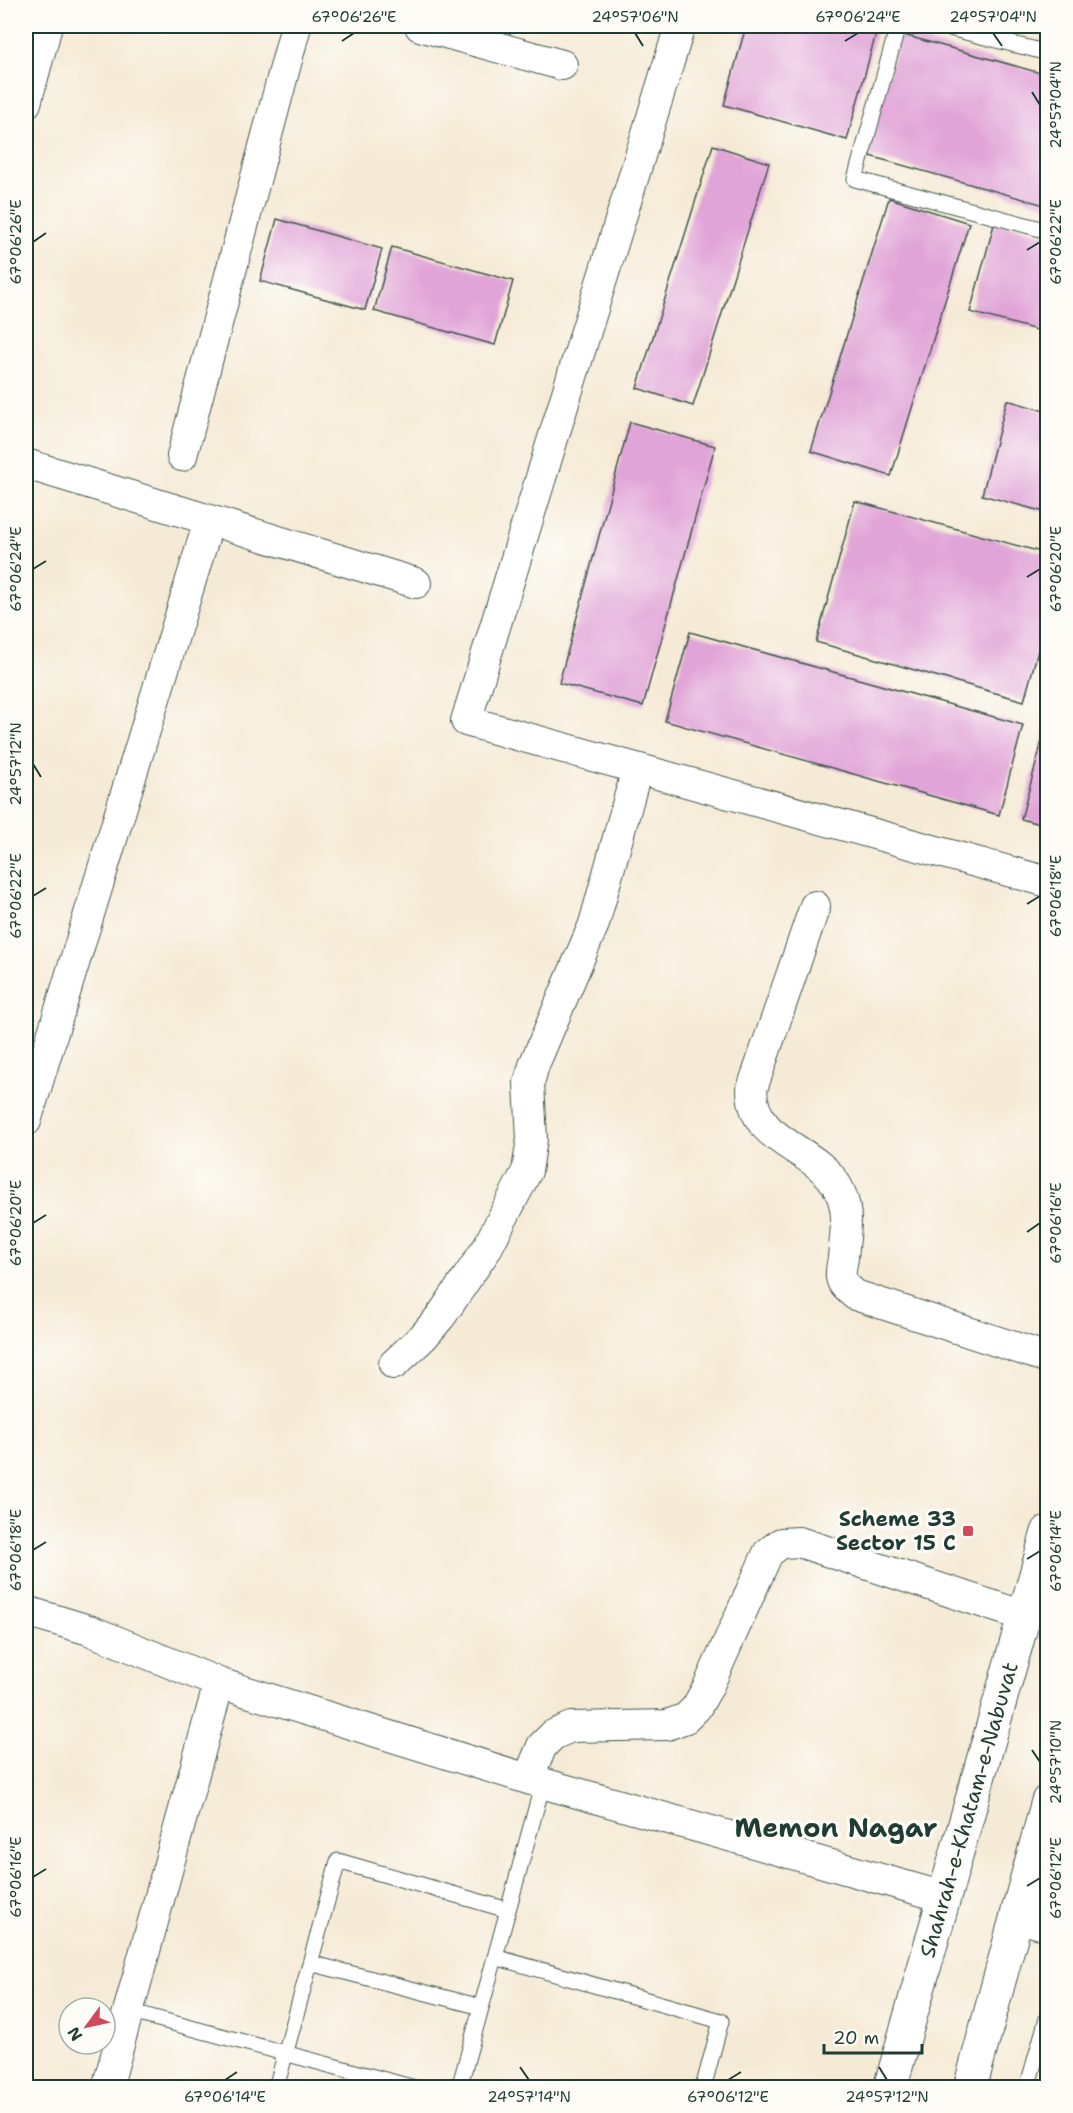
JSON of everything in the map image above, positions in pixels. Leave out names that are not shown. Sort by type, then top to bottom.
[{"type":"main road","name":"Shahrah-e-Khatam-e-Nabuvat","points":[[890,2088],[1047,1532]]},
{"type":"main road","points":[[970,2088],[1047,1801]]},
{"type":"street","points":[[26,103],[47,26]]},
{"type":"street","points":[[182,456],[296,26]]},
{"type":"street","points":[[420,26],[562,65]]},
{"type":"street","points":[[680,26],[466,722],[1047,882]]},
{"type":"street","points":[[26,464],[416,584]]},
{"type":"street","points":[[26,1121],[209,520]]},
{"type":"street","points":[[394,1364],[423,1337],[447,1307],[486,1250],[527,1171],[532,1139],[529,1083],[534,1065],[594,924],[637,769]]},
{"type":"street","points":[[815,906],[752,1089],[752,1103],[757,1114],[769,1131],[823,1170],[836,1184],[847,1214],[841,1277],[846,1287],[855,1295],[1047,1358]]},
{"type":"street","points":[[535,1781],[542,1746],[553,1735],[571,1727],[667,1725],[686,1718],[696,1708],[708,1687],[768,1553],[781,1544],[799,1542],[1023,1616]]},
{"type":"street","points":[[26,1611],[89,1630],[219,1683],[535,1781],[944,1897]]},
{"type":"street","points":[[107,2088],[219,1683]]},
{"type":"street","points":[[1016,1917],[1047,1926]]},
{"type":"lane","points":[[898,26],[855,178],[1047,231]]},
{"type":"lane","points":[[942,26],[1047,53]]},
{"type":"lane","points":[[459,2088],[508,1910],[535,1781]]},
{"type":"lane","points":[[276,2088],[338,1861],[508,1910]]},
{"type":"lane","points":[[495,1957],[721,2021],[703,2088]]},
{"type":"lane","points":[[310,1963],[481,2007]]},
{"type":"lane","points":[[129,2011],[285,2053],[364,2081],[415,2088]]},
{"type":"lane","points":[[1027,2088],[1047,2015]]},
{"type":"building","points":[[746,26],[878,26],[847,140],[724,105]]},
{"type":"building","points":[[900,34],[1048,75],[1048,206],[866,155]]},
{"type":"building","points":[[713,145],[769,163],[693,406],[637,388]]},
{"type":"building","points":[[889,198],[969,223],[891,476],[811,451]]},
{"type":"building","points":[[277,219],[382,249],[365,310],[260,281]]},
{"type":"building","points":[[995,221],[1048,235],[1048,333],[970,312]]},
{"type":"building","points":[[392,247],[513,281],[495,345],[374,311]]},
{"type":"building","points":[[1007,400],[1048,412],[1048,513],[982,495]]},
{"type":"building","points":[[630,422],[715,446],[643,706],[559,683]]},
{"type":"building","points":[[855,501],[1048,554],[1048,615],[1024,701],[816,642]]},
{"type":"building","points":[[690,632],[1023,725],[999,815],[665,721]]},
{"type":"building","points":[[1048,723],[1048,826],[1021,819]]},
{"type":"place","name":"Scheme 33 Sector 15 C","points":[[968,1531]]},
{"type":"district","name":"Memon Nagar","points":[[836,1827]]}]
